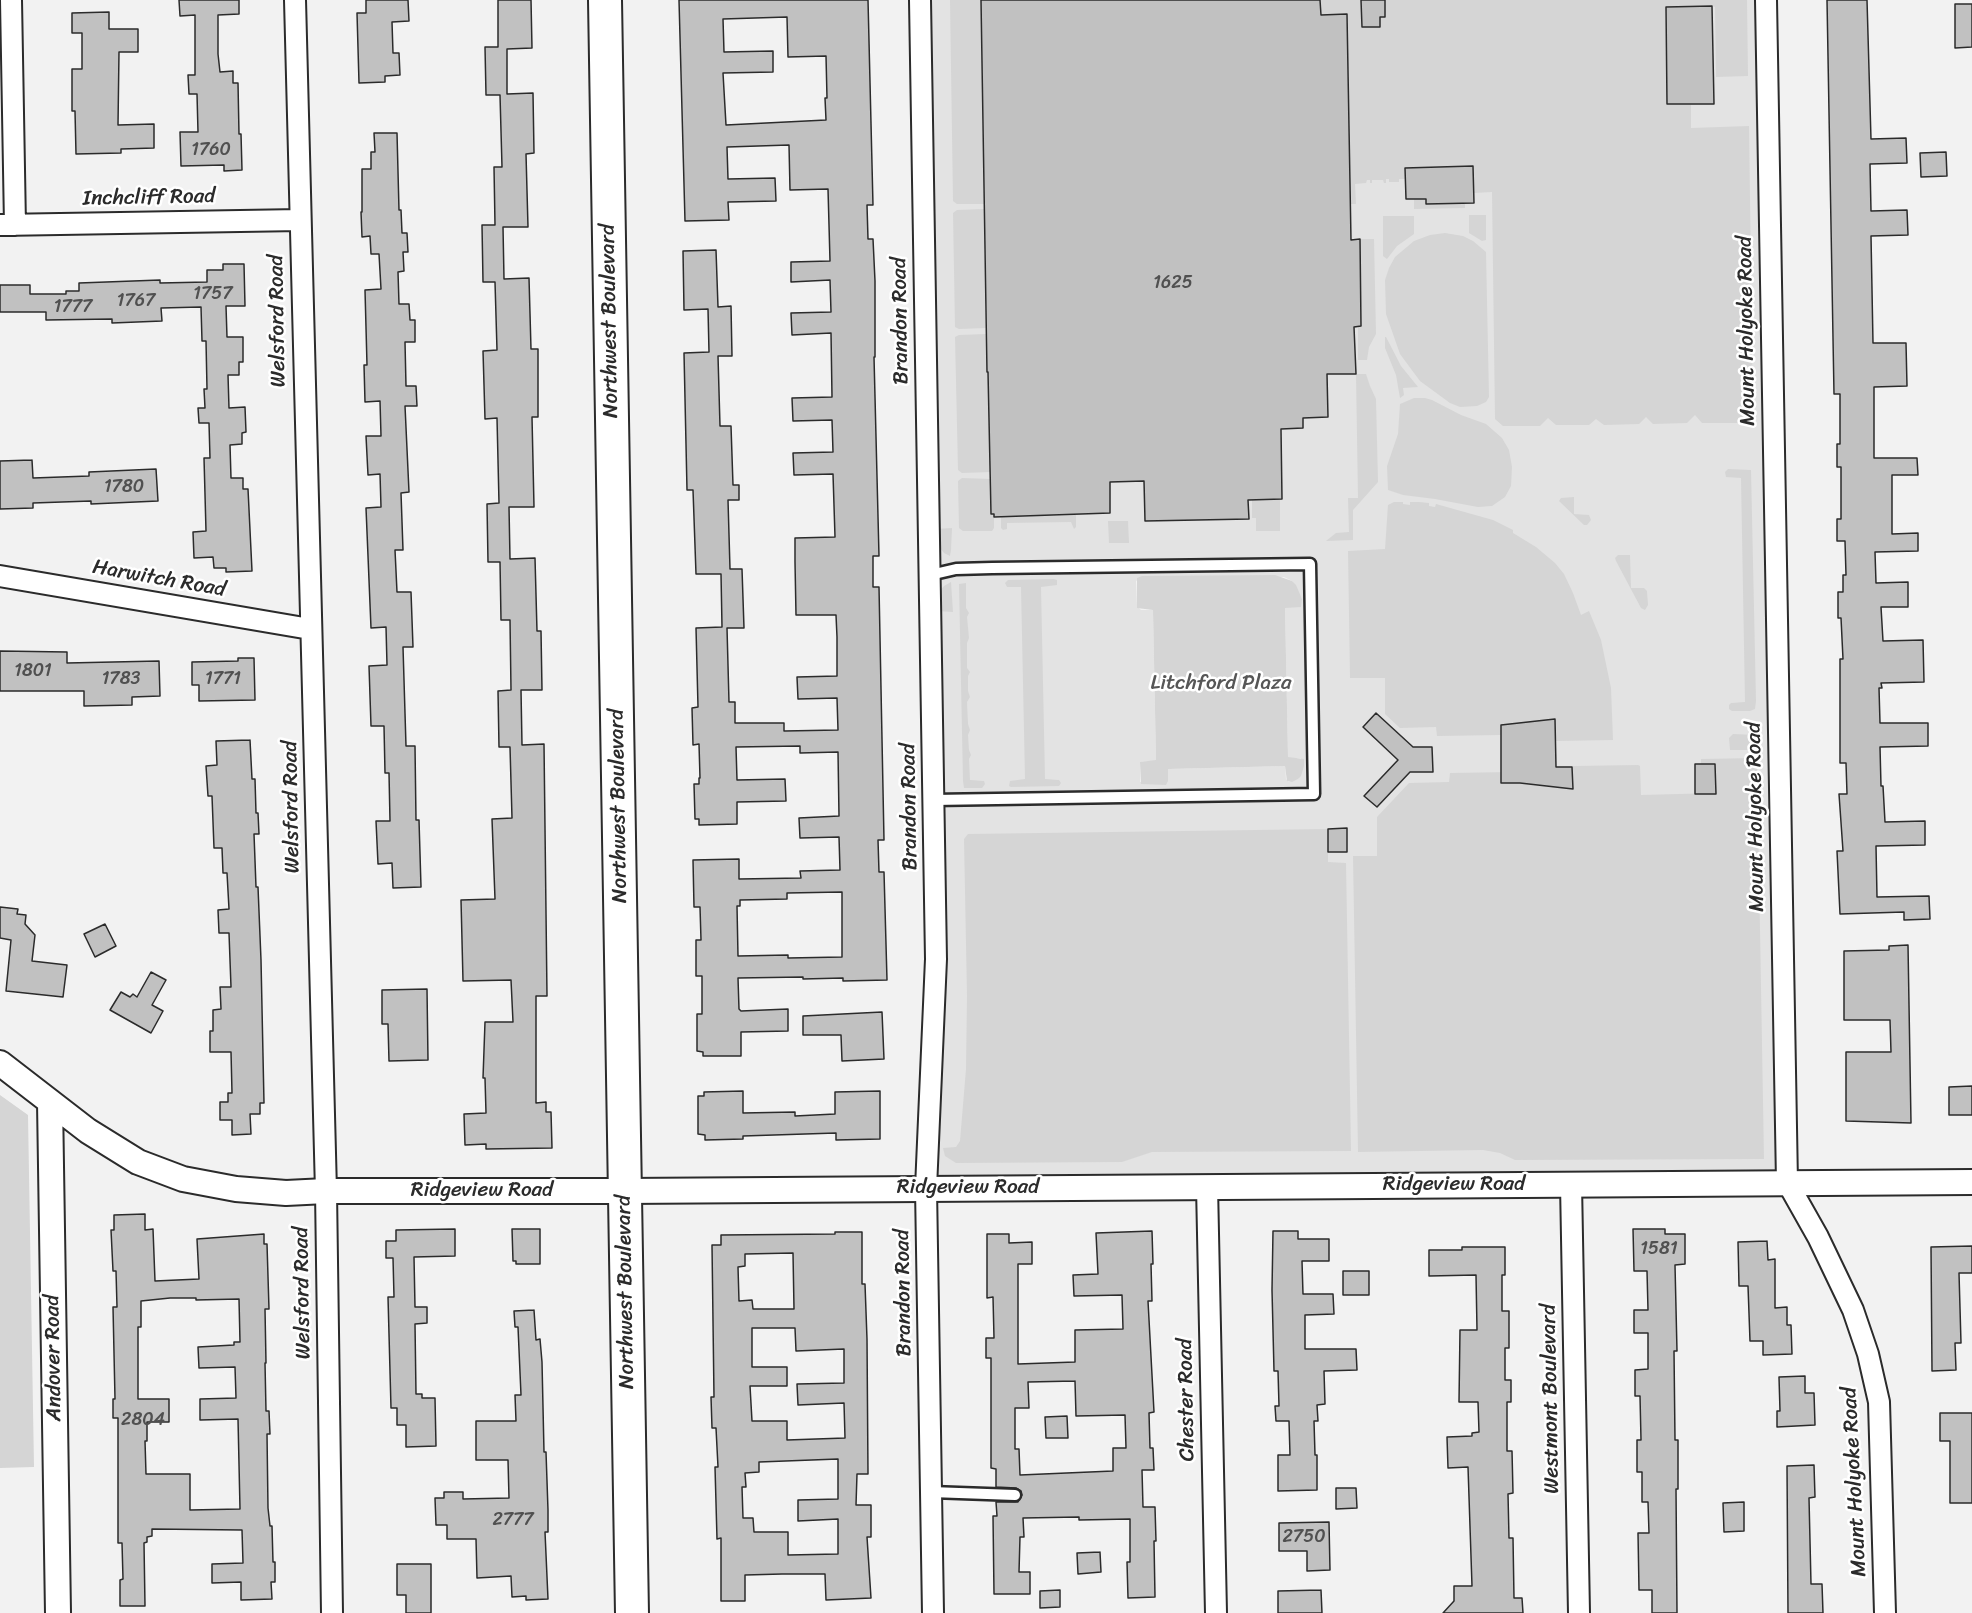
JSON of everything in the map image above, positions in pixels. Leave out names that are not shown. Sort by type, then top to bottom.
[{"type":"main road","name":"Northwest Boulevard","points":[[605,0],[632,1613]]},
{"type":"street","points":[[7,225],[11,0]]},
{"type":"street","name":"Welsford Road","points":[[295,0],[326,1191],[332,1613]]},
{"type":"street","name":"Brandon Road","points":[[920,0],[936,959],[926,1188],[933,1613]]},
{"type":"street","name":"Mount Holyoke Road","points":[[1766,0],[1786,1182],[1818,1237],[1853,1310],[1868,1354],[1879,1402],[1885,1613]]},
{"type":"street","name":"Inchcliff Road","points":[[7,225],[300,220]]},
{"type":"street","name":"Harwitch Road","points":[[0,576],[310,630]]},
{"type":"street","name":"Ridgeview Road","points":[[0,1063],[88,1131],[138,1162],[183,1179],[236,1189],[286,1193],[1972,1182]]},
{"type":"street","name":"Andover Road","points":[[50,1102],[58,1613]]},
{"type":"street","name":"Westmont Boulevard","points":[[1571,1185],[1579,1613]]},
{"type":"street","name":"Chester Road","points":[[1207,1186],[1215,1613]]},
{"type":"lane","points":[[930,575],[956,569],[1310,564],[1314,794],[933,800]]},
{"type":"lane","points":[[931,1492],[1015,1495]]},
{"type":"shaded area","points":[[920,0],[1766,0],[1787,1182],[926,1188],[936,959]],"holes":[[[1142,576],[1284,577],[1292,581],[1302,599],[1300,607],[1285,607],[1288,758],[1301,758],[1298,779],[1289,782],[1286,779],[1285,766],[1168,769],[1168,781],[1140,782],[1140,762],[1156,761],[1153,610],[1141,610],[1137,606],[1136,581]]]},
{"type":"green space","points":[[950,0],[981,0],[990,92],[982,92],[984,204],[957,204],[953,201]]},
{"type":"green space","points":[[1320,0],[1747,0],[1748,76],[1716,77],[1715,7],[1712,6],[1714,104],[1691,105],[1691,128],[1749,126],[1753,418],[1745,423],[1702,423],[1695,415],[1687,423],[1653,424],[1646,417],[1639,424],[1604,425],[1596,419],[1589,425],[1556,425],[1548,418],[1540,426],[1503,426],[1495,419],[1492,192],[1474,193],[1474,203],[1465,204],[1465,208],[1414,209],[1414,199],[1406,199],[1405,179],[1399,179],[1399,182],[1389,182],[1389,179],[1386,179],[1386,183],[1383,180],[1372,180],[1370,183],[1370,180],[1367,180],[1366,183],[1355,184],[1356,204],[1351,204],[1347,15],[1316,15],[1316,6],[1320,6]]},
{"type":"green space","points":[[984,209],[986,328],[959,329],[955,327],[953,213],[957,210]]},
{"type":"green space","points":[[1469,215],[1486,215],[1486,240],[1482,241],[1469,233]]},
{"type":"green space","points":[[1383,216],[1414,216],[1414,234],[1397,246],[1387,259],[1383,256]]},
{"type":"green space","points":[[1445,233],[1463,236],[1486,252],[1489,397],[1486,402],[1477,406],[1460,407],[1450,403],[1420,381],[1400,354],[1386,314],[1385,280],[1395,257],[1414,241],[1430,235]]},
{"type":"green space","points":[[1360,239],[1374,239],[1376,334],[1369,347],[1367,360],[1358,360],[1358,327],[1361,326]]},
{"type":"green space","points":[[986,334],[987,371],[995,372],[990,472],[962,473],[958,470],[955,337]]},
{"type":"green space","points":[[1385,337],[1401,366],[1418,387],[1403,388],[1404,395],[1400,398],[1396,375],[1385,348]]},
{"type":"green space","points":[[1356,374],[1366,374],[1376,399],[1378,482],[1353,510],[1353,540],[1326,541],[1336,533],[1349,532],[1348,498],[1358,498]]},
{"type":"green space","points":[[1414,398],[1432,400],[1461,415],[1486,424],[1502,438],[1509,450],[1512,467],[1511,486],[1505,497],[1492,506],[1478,507],[1403,495],[1388,490],[1387,466],[1398,434],[1400,404]]},
{"type":"green space","points":[[1728,469],[1751,470],[1756,701],[1755,709],[1750,711],[1729,709],[1731,703],[1745,702],[1741,478],[1726,477],[1725,472]]},
{"type":"green space","points":[[962,478],[990,479],[991,514],[994,514],[992,531],[963,531],[959,528],[958,481]]},
{"type":"green space","points":[[1574,497],[1574,514],[1589,515],[1591,520],[1587,525],[1584,525],[1559,501],[1561,498]]},
{"type":"green space","points":[[1280,499],[1280,531],[1256,531],[1256,518],[1252,518],[1252,500]]},
{"type":"green space","points":[[1394,502],[1410,505],[1410,502],[1429,503],[1429,506],[1435,507],[1436,504],[1493,520],[1513,530],[1513,533],[1536,547],[1555,563],[1564,574],[1581,615],[1589,611],[1601,640],[1611,688],[1613,740],[1501,742],[1501,735],[1437,736],[1436,727],[1400,728],[1385,714],[1385,678],[1350,678],[1348,551],[1385,549],[1388,505]]},
{"type":"green space","points":[[1076,513],[1076,527],[1074,529],[1071,522],[1007,523],[1007,529],[1001,528],[1001,517],[1074,515]]},
{"type":"green space","points":[[1108,521],[1128,521],[1129,543],[1109,543]]},
{"type":"green space","points":[[952,528],[950,556],[944,553],[937,544],[936,529]]},
{"type":"green space","points":[[1618,555],[1630,555],[1631,588],[1644,588],[1647,591],[1648,605],[1645,610],[1641,608],[1616,561],[1615,558]]},
{"type":"green space","name":"Litchford Plaza","points":[[1275,575],[1292,581],[1302,599],[1301,607],[1285,608],[1288,757],[1304,759],[1301,776],[1292,782],[1287,781],[1285,766],[1168,769],[1166,785],[1141,784],[1140,762],[1156,760],[1153,610],[1137,608],[1137,578],[1142,576]]},
{"type":"green space","points":[[1008,580],[1057,580],[1057,585],[1041,587],[1045,779],[1059,780],[1061,783],[1059,786],[1011,787],[1009,786],[1010,781],[1025,779],[1021,587],[1007,587],[1005,583]]},
{"type":"green space","points":[[951,582],[953,612],[937,611],[939,592]]},
{"type":"green space","points":[[966,583],[966,608],[969,613],[967,617],[969,638],[967,668],[970,672],[968,691],[970,697],[967,702],[971,755],[969,759],[970,780],[984,781],[982,788],[964,788],[963,781],[959,584]]},
{"type":"green space","points":[[1733,734],[1756,735],[1757,750],[1730,750],[1729,738]]},
{"type":"green space","points":[[1757,758],[1764,1159],[1515,1160],[1500,1153],[1483,1150],[1358,1152],[1353,856],[1377,856],[1377,817],[1409,783],[1449,782],[1450,773],[1512,772],[1512,767],[1638,765],[1640,766],[1641,795],[1716,793],[1715,764],[1701,764],[1701,759]]},
{"type":"green space","points":[[1328,829],[1328,862],[1346,863],[1351,1151],[1152,1152],[1122,1162],[956,1163],[945,1156],[943,1148],[956,1147],[960,1141],[966,1069],[964,839],[968,834]]},
{"type":"green space","points":[[0,1095],[28,1115],[34,1467],[0,1468]]},
{"type":"building","points":[[179,0],[239,0],[239,14],[218,15],[218,54],[220,72],[233,71],[233,83],[238,83],[242,170],[224,171],[224,165],[181,166],[180,132],[198,132],[197,94],[189,94],[188,75],[195,75],[195,15],[180,16]]},
{"type":"building","points":[[366,0],[408,0],[409,21],[392,22],[393,53],[399,53],[400,75],[385,76],[385,82],[359,83],[357,13],[366,13]]},
{"type":"building","points":[[498,0],[531,0],[532,48],[507,49],[507,94],[533,93],[534,153],[526,154],[528,227],[503,227],[504,279],[529,278],[531,349],[538,349],[538,417],[532,417],[534,507],[509,507],[510,559],[535,558],[537,631],[541,631],[542,690],[521,690],[522,745],[544,744],[547,996],[536,996],[536,1103],[546,1102],[546,1112],[551,1112],[552,1148],[486,1149],[486,1144],[465,1145],[464,1114],[486,1113],[485,1078],[483,1078],[485,1022],[513,1022],[511,980],[463,981],[461,900],[495,899],[492,819],[512,818],[510,747],[499,747],[498,691],[511,690],[510,620],[501,620],[500,562],[488,562],[487,504],[499,503],[497,418],[485,419],[483,351],[497,350],[495,282],[483,282],[482,225],[495,225],[494,167],[502,167],[500,95],[486,95],[485,47],[498,47]]},
{"type":"building","points":[[679,0],[868,0],[873,205],[867,205],[868,239],[873,239],[875,281],[874,357],[879,556],[873,556],[873,587],[879,587],[884,840],[878,840],[879,872],[884,872],[887,980],[843,981],[843,978],[803,979],[803,977],[738,978],[739,1009],[741,1011],[788,1009],[788,1031],[741,1032],[741,1056],[703,1056],[703,1052],[697,1051],[697,1014],[702,1014],[702,976],[696,976],[696,940],[701,940],[700,907],[694,907],[693,860],[739,859],[739,879],[801,878],[800,871],[840,870],[839,837],[800,838],[799,818],[839,816],[838,752],[800,753],[800,746],[736,747],[737,780],[785,779],[786,801],[737,802],[737,824],[699,825],[699,819],[695,819],[694,784],[699,784],[700,778],[699,744],[693,745],[692,708],[698,707],[696,628],[722,627],[721,574],[696,574],[693,490],[687,490],[684,353],[709,352],[708,309],[684,310],[683,251],[716,250],[718,307],[731,306],[732,356],[718,356],[720,426],[731,426],[733,485],[739,485],[739,500],[728,500],[730,569],[742,569],[744,628],[727,628],[729,702],[735,702],[735,723],[784,723],[784,731],[838,730],[837,698],[798,699],[797,677],[837,676],[836,615],[796,615],[795,562],[795,538],[835,537],[833,474],[794,475],[793,453],[833,452],[832,420],[793,421],[792,398],[832,397],[831,333],[792,335],[791,313],[831,312],[830,280],[791,282],[791,262],[830,261],[828,189],[790,190],[789,145],[727,147],[728,179],[775,178],[776,201],[728,202],[729,220],[685,221]],"holes":[[[787,17],[788,57],[826,56],[826,120],[726,125],[723,73],[773,72],[773,51],[724,52],[723,19]],[[842,892],[842,957],[738,956],[737,906],[740,906],[740,900],[787,899],[787,893]]]},
{"type":"building","points":[[981,0],[1320,0],[1321,15],[1347,14],[1351,240],[1360,239],[1361,326],[1354,327],[1356,374],[1327,374],[1328,417],[1303,418],[1303,428],[1281,429],[1282,499],[1248,500],[1249,519],[1145,521],[1144,481],[1110,482],[1110,513],[994,517],[994,514],[991,514]]},
{"type":"building","points":[[1361,0],[1385,0],[1385,17],[1380,17],[1380,27],[1362,27]]},
{"type":"building","points":[[1827,0],[1867,0],[1871,139],[1906,138],[1907,163],[1870,164],[1871,211],[1907,210],[1908,235],[1871,236],[1873,343],[1906,343],[1907,386],[1874,387],[1874,458],[1917,458],[1918,475],[1892,475],[1892,534],[1918,533],[1918,551],[1875,552],[1876,583],[1908,582],[1908,607],[1881,607],[1883,641],[1923,640],[1924,682],[1881,683],[1882,688],[1879,688],[1880,723],[1928,723],[1928,746],[1880,747],[1881,786],[1883,786],[1885,822],[1925,821],[1925,845],[1876,846],[1877,897],[1929,896],[1930,919],[1904,920],[1904,912],[1840,914],[1837,851],[1843,851],[1839,794],[1847,794],[1846,763],[1840,763],[1840,659],[1843,659],[1841,618],[1838,618],[1838,592],[1843,592],[1843,575],[1846,575],[1845,541],[1837,541],[1837,519],[1841,519],[1841,467],[1837,467],[1837,444],[1840,444],[1840,394],[1834,394]]},
{"type":"building","points":[[1955,4],[1972,4],[1972,47],[1955,48]]},
{"type":"building","points":[[1712,6],[1714,104],[1667,104],[1666,7]]},
{"type":"building","points":[[109,12],[109,29],[138,29],[138,52],[119,52],[118,125],[154,124],[154,148],[121,149],[121,153],[76,154],[75,111],[72,111],[72,69],[82,69],[82,33],[72,33],[72,13]]},
{"type":"building","points":[[374,133],[397,133],[399,210],[401,210],[402,233],[407,233],[408,252],[403,252],[404,271],[398,272],[399,304],[409,304],[410,320],[415,320],[415,342],[405,342],[406,386],[416,386],[417,406],[405,406],[409,492],[401,493],[403,550],[395,550],[397,592],[411,592],[413,647],[403,647],[406,746],[415,746],[416,820],[419,820],[421,887],[393,888],[392,863],[378,864],[376,821],[390,821],[389,773],[385,773],[384,726],[371,726],[369,666],[387,665],[386,627],[371,628],[366,508],[381,507],[380,474],[368,475],[366,436],[381,436],[380,401],[365,402],[364,365],[367,365],[365,290],[381,289],[379,254],[371,254],[370,236],[362,237],[361,212],[362,169],[371,169],[371,152],[375,152]]},
{"type":"building","points":[[1946,152],[1947,176],[1921,177],[1920,153]]},
{"type":"building","points":[[1473,166],[1474,203],[1426,204],[1426,199],[1406,199],[1405,168]]},
{"type":"building","points":[[223,264],[244,264],[245,306],[226,306],[227,337],[243,337],[243,362],[239,362],[239,375],[228,375],[229,408],[245,407],[246,432],[242,433],[242,444],[230,445],[231,478],[243,478],[243,489],[248,489],[252,571],[226,572],[226,568],[214,568],[213,557],[194,558],[193,532],[206,531],[204,458],[210,458],[209,423],[199,423],[198,408],[205,408],[204,389],[207,389],[206,341],[202,341],[201,307],[161,308],[162,321],[112,323],[112,319],[46,320],[46,312],[0,312],[0,285],[30,285],[30,294],[66,294],[66,291],[79,291],[79,283],[160,280],[160,283],[207,282],[207,270],[223,270]]},
{"type":"building","points":[[32,460],[33,478],[89,476],[89,472],[156,469],[158,501],[91,504],[91,501],[33,503],[33,508],[0,509],[0,461]]},
{"type":"building","points":[[0,651],[67,652],[67,663],[159,661],[160,696],[132,697],[132,705],[84,706],[84,691],[0,691]]},
{"type":"building","points":[[238,658],[254,658],[255,700],[199,701],[199,685],[192,685],[192,662],[238,661]]},
{"type":"building","points":[[1376,713],[1413,747],[1432,747],[1433,772],[1410,772],[1377,807],[1364,796],[1398,760],[1363,727]]},
{"type":"building","points":[[1555,719],[1556,767],[1572,767],[1573,789],[1501,783],[1501,725]]},
{"type":"building","points":[[250,740],[259,834],[254,834],[261,960],[264,1103],[260,1103],[260,1114],[250,1114],[251,1134],[232,1135],[232,1120],[220,1120],[220,1102],[228,1102],[228,1093],[232,1093],[231,1052],[210,1052],[213,1010],[221,1009],[220,987],[231,987],[229,933],[219,933],[218,910],[229,909],[227,873],[223,873],[222,848],[214,848],[212,796],[208,796],[206,766],[217,765],[216,741]]},
{"type":"building","points":[[1695,764],[1715,764],[1716,794],[1695,794]]},
{"type":"building","points":[[1347,828],[1347,852],[1328,852],[1328,829]]},
{"type":"building","points":[[0,907],[18,909],[17,914],[26,915],[25,924],[35,935],[32,961],[67,965],[63,997],[6,991],[11,940],[0,938]]},
{"type":"building","points":[[105,924],[116,946],[95,957],[84,934]]},
{"type":"building","points":[[1908,945],[1911,1123],[1846,1121],[1846,1052],[1891,1052],[1890,1020],[1844,1020],[1844,951],[1889,950],[1889,946]]},
{"type":"building","points":[[151,972],[166,980],[152,1005],[163,1011],[151,1033],[110,1010],[121,992],[130,997],[133,994],[137,997]]},
{"type":"building","points":[[427,989],[428,1060],[389,1061],[388,1024],[382,1024],[382,990]]},
{"type":"building","points":[[882,1012],[884,1059],[842,1061],[841,1035],[803,1035],[803,1016]]},
{"type":"building","points":[[1972,1086],[1972,1115],[1949,1115],[1949,1087]]},
{"type":"building","points":[[743,1091],[743,1113],[795,1112],[795,1116],[835,1114],[835,1092],[880,1091],[880,1139],[836,1140],[836,1133],[743,1136],[743,1139],[705,1140],[705,1135],[698,1134],[698,1096],[704,1096],[704,1092]]},
{"type":"building","points":[[145,1214],[145,1230],[153,1229],[155,1281],[199,1279],[197,1239],[264,1234],[264,1244],[267,1244],[269,1309],[265,1309],[266,1411],[269,1411],[270,1434],[267,1434],[268,1508],[270,1526],[272,1526],[273,1562],[275,1562],[275,1582],[271,1582],[272,1599],[241,1600],[241,1582],[212,1583],[212,1564],[243,1563],[242,1530],[152,1529],[152,1536],[147,1537],[147,1542],[144,1543],[145,1606],[120,1606],[120,1580],[123,1579],[122,1543],[118,1543],[118,1418],[113,1418],[113,1399],[115,1399],[113,1307],[117,1307],[111,1230],[114,1230],[114,1215]],"holes":[[[196,1298],[196,1300],[239,1299],[240,1342],[234,1342],[234,1345],[198,1347],[199,1368],[235,1367],[236,1398],[200,1399],[200,1420],[238,1419],[240,1509],[190,1510],[190,1474],[146,1474],[147,1422],[169,1422],[169,1399],[138,1399],[138,1327],[141,1327],[141,1301]]]},
{"type":"building","points":[[455,1229],[455,1256],[414,1257],[415,1307],[427,1307],[427,1323],[415,1324],[416,1394],[422,1394],[422,1398],[435,1398],[436,1446],[406,1447],[406,1425],[397,1425],[397,1408],[391,1408],[388,1297],[394,1297],[393,1258],[386,1258],[386,1241],[396,1241],[396,1230]]},
{"type":"building","points":[[512,1229],[540,1229],[540,1264],[516,1264],[516,1261],[513,1261]]},
{"type":"building","points":[[1633,1229],[1665,1229],[1665,1234],[1685,1234],[1685,1264],[1675,1265],[1677,1351],[1674,1351],[1675,1440],[1678,1440],[1677,1613],[1652,1613],[1652,1590],[1639,1590],[1638,1533],[1649,1533],[1648,1502],[1642,1502],[1642,1472],[1637,1472],[1637,1440],[1641,1440],[1640,1396],[1635,1396],[1635,1370],[1648,1369],[1648,1333],[1634,1333],[1634,1310],[1648,1310],[1647,1271],[1634,1271]]},
{"type":"building","points":[[1152,1231],[1152,1301],[1148,1301],[1154,1412],[1149,1413],[1150,1448],[1153,1448],[1154,1470],[1142,1470],[1143,1507],[1155,1507],[1155,1597],[1128,1598],[1127,1562],[1130,1562],[1130,1519],[1079,1520],[1079,1517],[1023,1518],[1024,1537],[1020,1537],[1019,1572],[1030,1572],[1030,1594],[994,1594],[993,1516],[997,1516],[996,1502],[1018,1502],[1022,1495],[1021,1491],[1016,1488],[996,1487],[996,1469],[991,1468],[991,1358],[986,1358],[986,1338],[994,1338],[993,1297],[987,1298],[987,1234],[1009,1234],[1009,1243],[1032,1242],[1032,1264],[1018,1264],[1018,1364],[1075,1362],[1075,1330],[1123,1329],[1122,1295],[1074,1296],[1073,1275],[1098,1274],[1096,1233]],"holes":[[[1075,1381],[1076,1416],[1125,1415],[1126,1448],[1113,1448],[1113,1471],[1020,1475],[1019,1449],[1015,1449],[1015,1408],[1029,1408],[1028,1382]]]},
{"type":"building","points":[[1273,1231],[1298,1231],[1298,1239],[1329,1239],[1329,1261],[1302,1261],[1303,1294],[1333,1294],[1334,1314],[1305,1315],[1305,1349],[1356,1349],[1357,1370],[1324,1371],[1325,1404],[1317,1405],[1318,1421],[1314,1421],[1317,1490],[1278,1491],[1278,1455],[1290,1455],[1289,1421],[1276,1421],[1275,1406],[1279,1406],[1278,1371],[1274,1371]]},
{"type":"building","points":[[835,1232],[862,1232],[862,1284],[865,1284],[867,1339],[868,1474],[857,1474],[856,1505],[871,1505],[871,1537],[867,1537],[871,1598],[826,1600],[825,1574],[782,1574],[745,1575],[745,1601],[721,1601],[721,1538],[717,1539],[715,1467],[718,1467],[716,1428],[712,1428],[711,1397],[714,1397],[712,1245],[721,1245],[721,1235],[835,1234]],"holes":[[[793,1253],[794,1309],[753,1309],[752,1300],[739,1301],[738,1267],[745,1266],[745,1254]],[[752,1328],[795,1328],[796,1351],[844,1349],[844,1383],[797,1384],[798,1405],[844,1403],[845,1438],[787,1440],[787,1421],[752,1421],[750,1386],[787,1386],[787,1367],[752,1367]],[[838,1459],[838,1499],[798,1500],[798,1521],[838,1519],[838,1554],[788,1555],[788,1532],[754,1532],[753,1518],[743,1518],[742,1487],[746,1487],[745,1473],[759,1472],[759,1462]]]},
{"type":"building","points":[[1767,1241],[1768,1260],[1775,1259],[1775,1308],[1787,1307],[1787,1325],[1791,1325],[1792,1354],[1763,1355],[1763,1341],[1750,1341],[1748,1286],[1739,1286],[1738,1242]]},
{"type":"building","points":[[1972,1246],[1972,1273],[1959,1273],[1961,1343],[1955,1343],[1956,1370],[1932,1371],[1931,1247]]},
{"type":"building","points":[[1462,1247],[1505,1247],[1502,1311],[1509,1311],[1509,1348],[1505,1348],[1505,1380],[1511,1380],[1511,1402],[1507,1402],[1507,1451],[1512,1451],[1513,1493],[1508,1494],[1509,1538],[1513,1538],[1514,1598],[1522,1598],[1523,1613],[1443,1613],[1454,1601],[1454,1586],[1472,1586],[1468,1467],[1448,1468],[1447,1437],[1472,1436],[1472,1433],[1479,1432],[1478,1402],[1459,1402],[1460,1330],[1477,1330],[1476,1275],[1429,1276],[1429,1250],[1462,1250]]},
{"type":"building","points":[[1343,1271],[1369,1271],[1369,1295],[1343,1295]]},
{"type":"building","points":[[534,1310],[536,1340],[540,1339],[542,1362],[548,1510],[548,1532],[545,1532],[548,1599],[526,1600],[526,1596],[512,1597],[511,1576],[477,1578],[476,1539],[447,1539],[447,1525],[436,1525],[435,1498],[444,1498],[444,1492],[463,1492],[463,1499],[509,1498],[508,1460],[476,1460],[476,1421],[516,1421],[515,1395],[521,1395],[518,1327],[515,1327],[514,1311]]},
{"type":"building","points":[[1805,1376],[1805,1393],[1814,1393],[1815,1425],[1777,1427],[1777,1411],[1780,1411],[1779,1377]]},
{"type":"building","points":[[1940,1413],[1972,1413],[1972,1503],[1950,1503],[1950,1441],[1940,1441]]},
{"type":"building","points":[[1067,1416],[1068,1438],[1046,1438],[1045,1417]]},
{"type":"building","points":[[1814,1465],[1815,1497],[1809,1498],[1811,1584],[1822,1584],[1823,1613],[1788,1613],[1787,1466]]},
{"type":"building","points":[[1336,1488],[1356,1488],[1357,1508],[1336,1509]]},
{"type":"building","points":[[1744,1502],[1744,1531],[1724,1532],[1723,1503]]},
{"type":"building","points":[[1329,1522],[1330,1570],[1307,1571],[1307,1551],[1279,1551],[1279,1523]]},
{"type":"building","points":[[1100,1552],[1101,1572],[1078,1574],[1077,1553]]},
{"type":"building","points":[[397,1564],[431,1564],[431,1613],[406,1613],[406,1595],[397,1595]]},
{"type":"building","points":[[1060,1590],[1060,1607],[1040,1608],[1040,1591]]},
{"type":"building","points":[[1321,1590],[1322,1613],[1278,1613],[1278,1591]]}]
